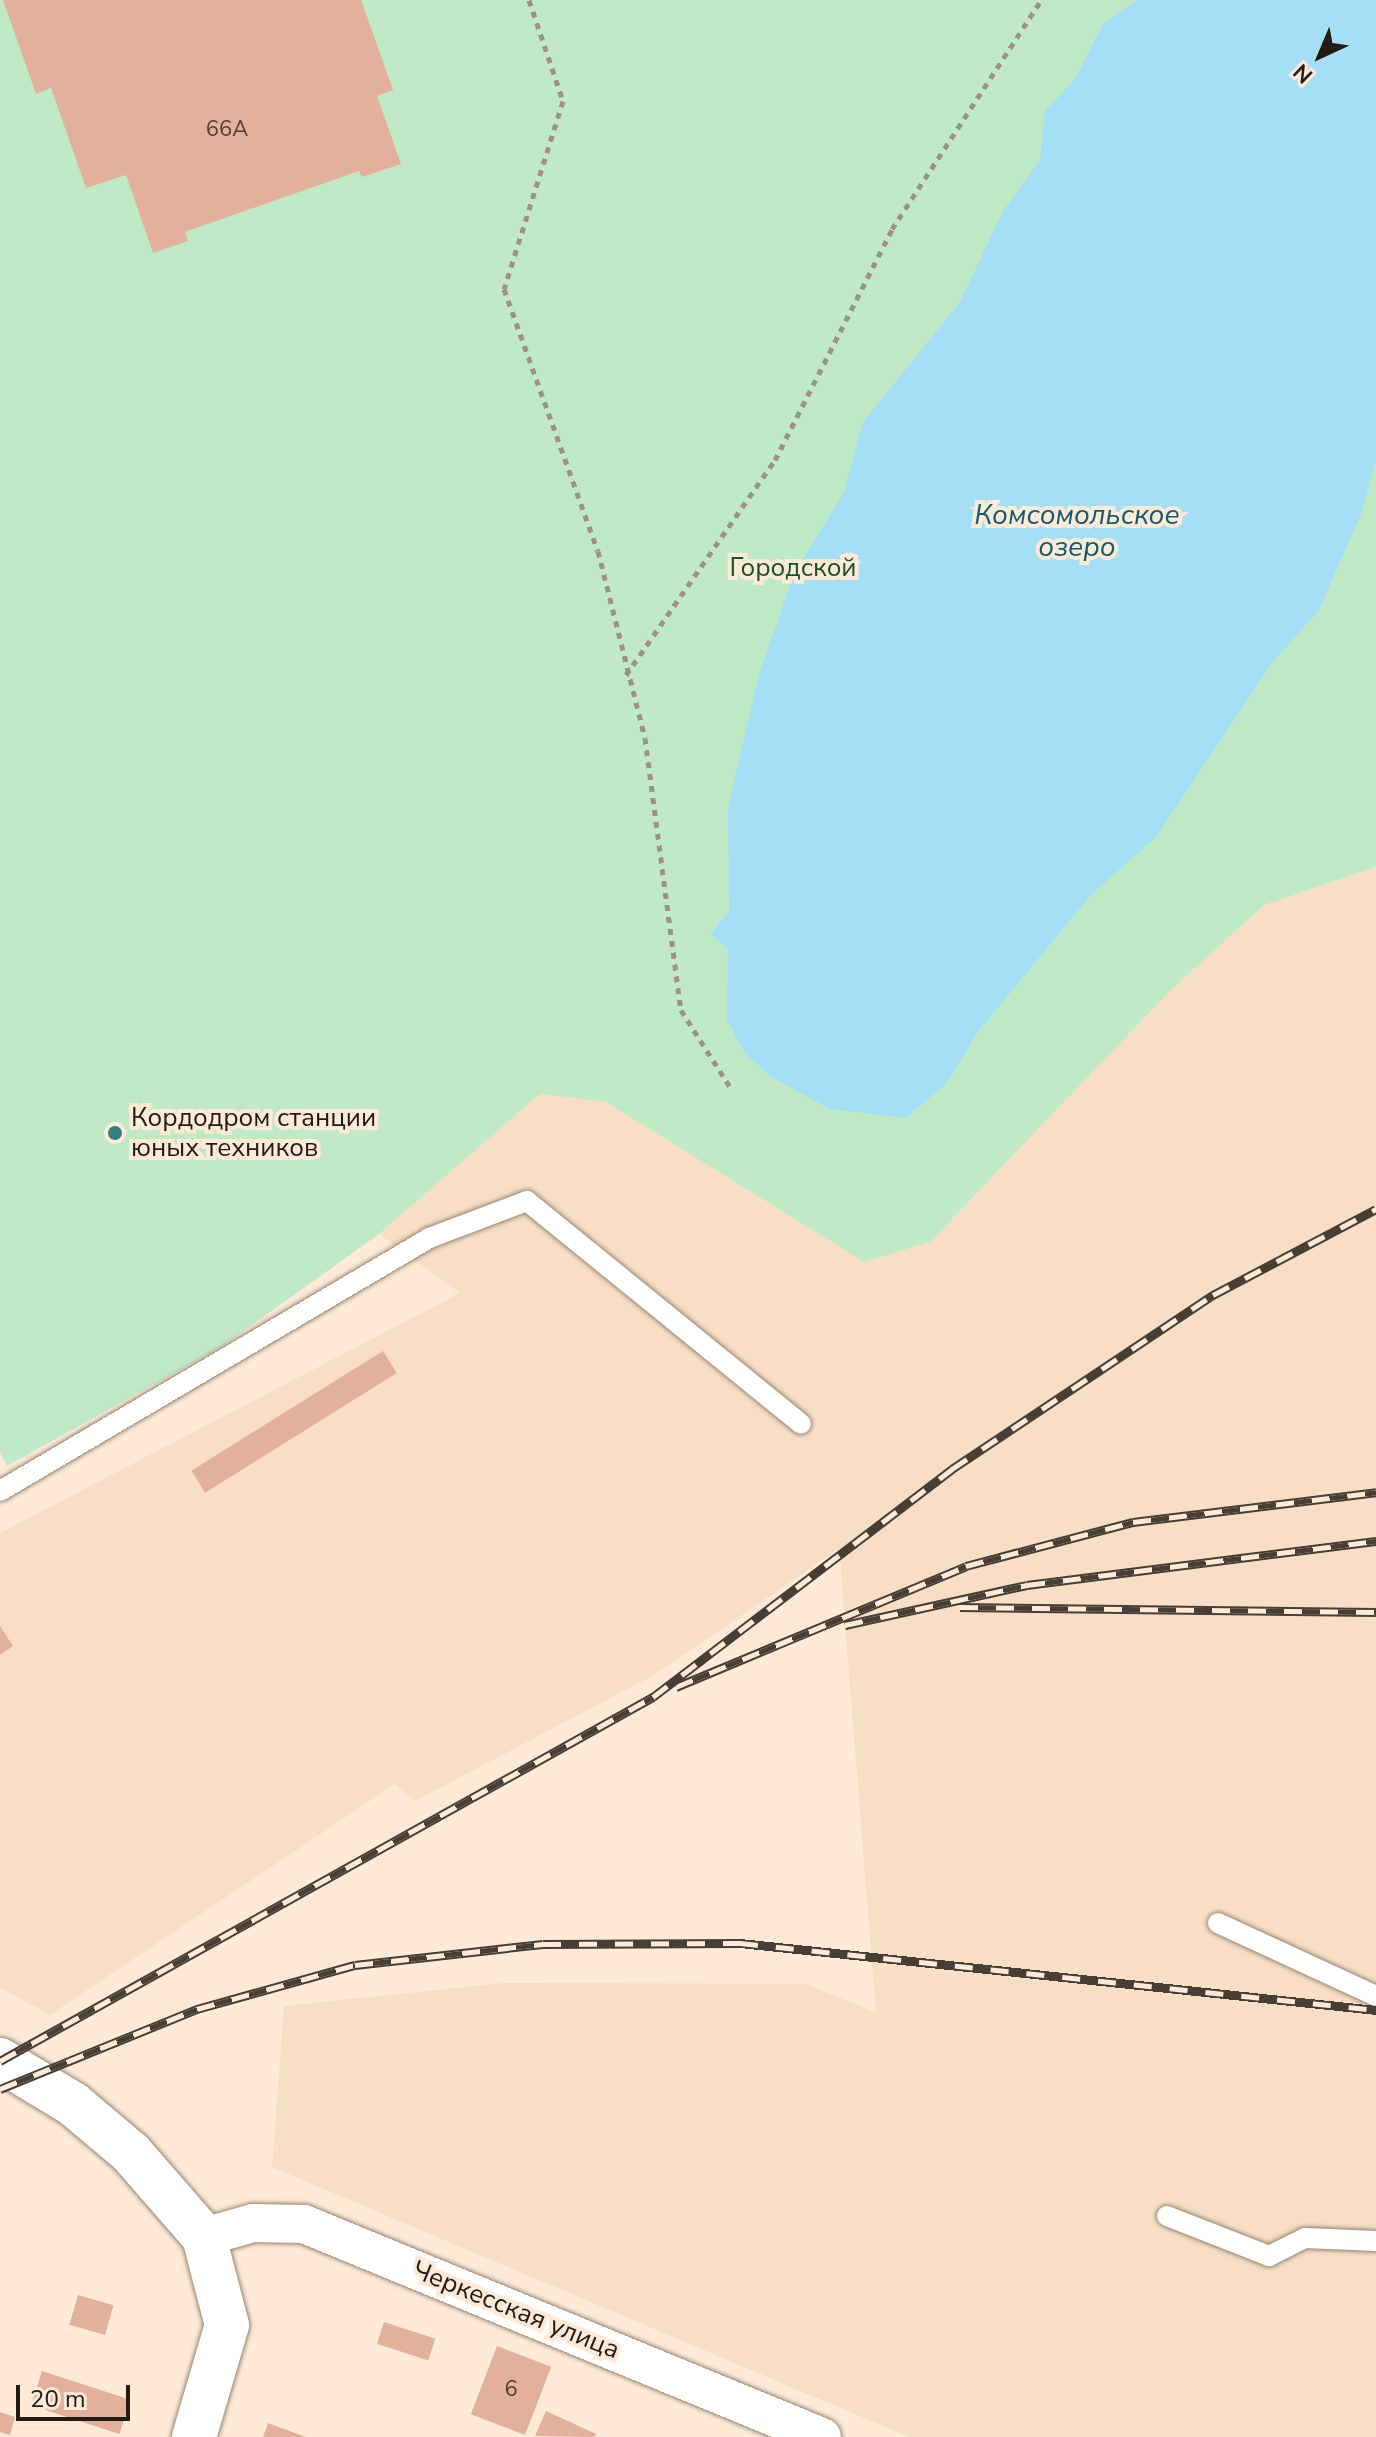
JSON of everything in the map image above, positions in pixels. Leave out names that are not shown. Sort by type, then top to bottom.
[{"type":"main road","points":[[0,2060],[73,2104],[131,2153],[204,2237],[227,2325],[194,2437]]},
{"type":"street","name":"Черкесская улица","points":[[204,2237],[253,2223],[304,2224],[822,2437]]},
{"type":"lane","points":[[0,1491],[429,1238],[527,1201],[801,1424]]},
{"type":"lane","points":[[1218,1923],[1376,1996]]},
{"type":"lane","points":[[1167,2216],[1269,2256],[1305,2238],[1376,2241]]},
{"type":"path","points":[[529,0],[563,101],[504,289],[598,551],[656,795],[681,1010],[730,1087]]},
{"type":"path","points":[[626,675],[775,460],[892,229],[1041,0]]},
{"type":"shaded area","points":[[1376,867],[1376,2437],[909,2437],[272,2167],[284,2006],[504,1983],[807,1984],[876,2013],[839,1549],[654,1675],[415,1801],[395,1784],[50,2015],[0,1988],[0,1533],[460,1293],[379,1234],[540,1094],[606,1102],[864,1262],[930,1242],[1170,991],[1264,905]]},
{"type":"green space","name":"Городской","points":[[0,0],[1376,0],[1376,867],[1264,905],[1170,991],[930,1242],[864,1262],[606,1102],[540,1094],[379,1234],[221,1347],[7,1466],[0,1452]]},
{"type":"water","name":"Комсомольское озеро","points":[[1137,0],[1376,0],[1376,459],[1362,512],[1319,610],[1272,663],[1157,836],[1091,895],[980,1029],[946,1084],[905,1118],[830,1109],[771,1077],[744,1052],[727,1020],[728,949],[711,934],[729,911],[728,806],[760,671],[794,574],[844,492],[863,422],[960,302],[1003,211],[1040,160],[1045,111],[1075,79],[1103,24]]},
{"type":"building","points":[[3,0],[361,0],[393,90],[377,96],[401,164],[362,177],[359,171],[185,232],[188,241],[153,253],[126,175],[86,188],[51,88],[36,94]]},
{"type":"building","points":[[383,1351],[397,1373],[205,1493],[191,1471]]},
{"type":"building","points":[[0,1626],[13,1646],[0,1655]]},
{"type":"building","points":[[78,2295],[114,2305],[105,2335],[69,2325]]},
{"type":"building","points":[[384,2322],[435,2339],[428,2361],[377,2344]]},
{"type":"building","points":[[497,2346],[551,2367],[525,2435],[471,2414]]},
{"type":"building","points":[[42,2371],[130,2400],[119,2434],[31,2405]]},
{"type":"building","points":[[546,2411],[596,2434],[595,2437],[535,2436]]},
{"type":"building","points":[[0,2412],[15,2417],[10,2435],[0,2432]]},
{"type":"building","points":[[268,2423],[306,2437],[263,2437]]},
{"type":"railway","points":[[0,2061],[653,1697],[952,1469],[1213,1295],[1376,1209]]},
{"type":"railway","points":[[676,1687],[966,1566],[1133,1522],[1376,1492]]},
{"type":"railway","points":[[845,1625],[1027,1585],[1376,1541]]},
{"type":"railway","points":[[960,1607],[1376,1612]]},
{"type":"railway","points":[[0,2089],[197,2009],[355,1965],[543,1944],[740,1943],[1376,2010]]},
{"type":"place","name":"Кордодром станции юных техников","points":[[115,1133]]}]
